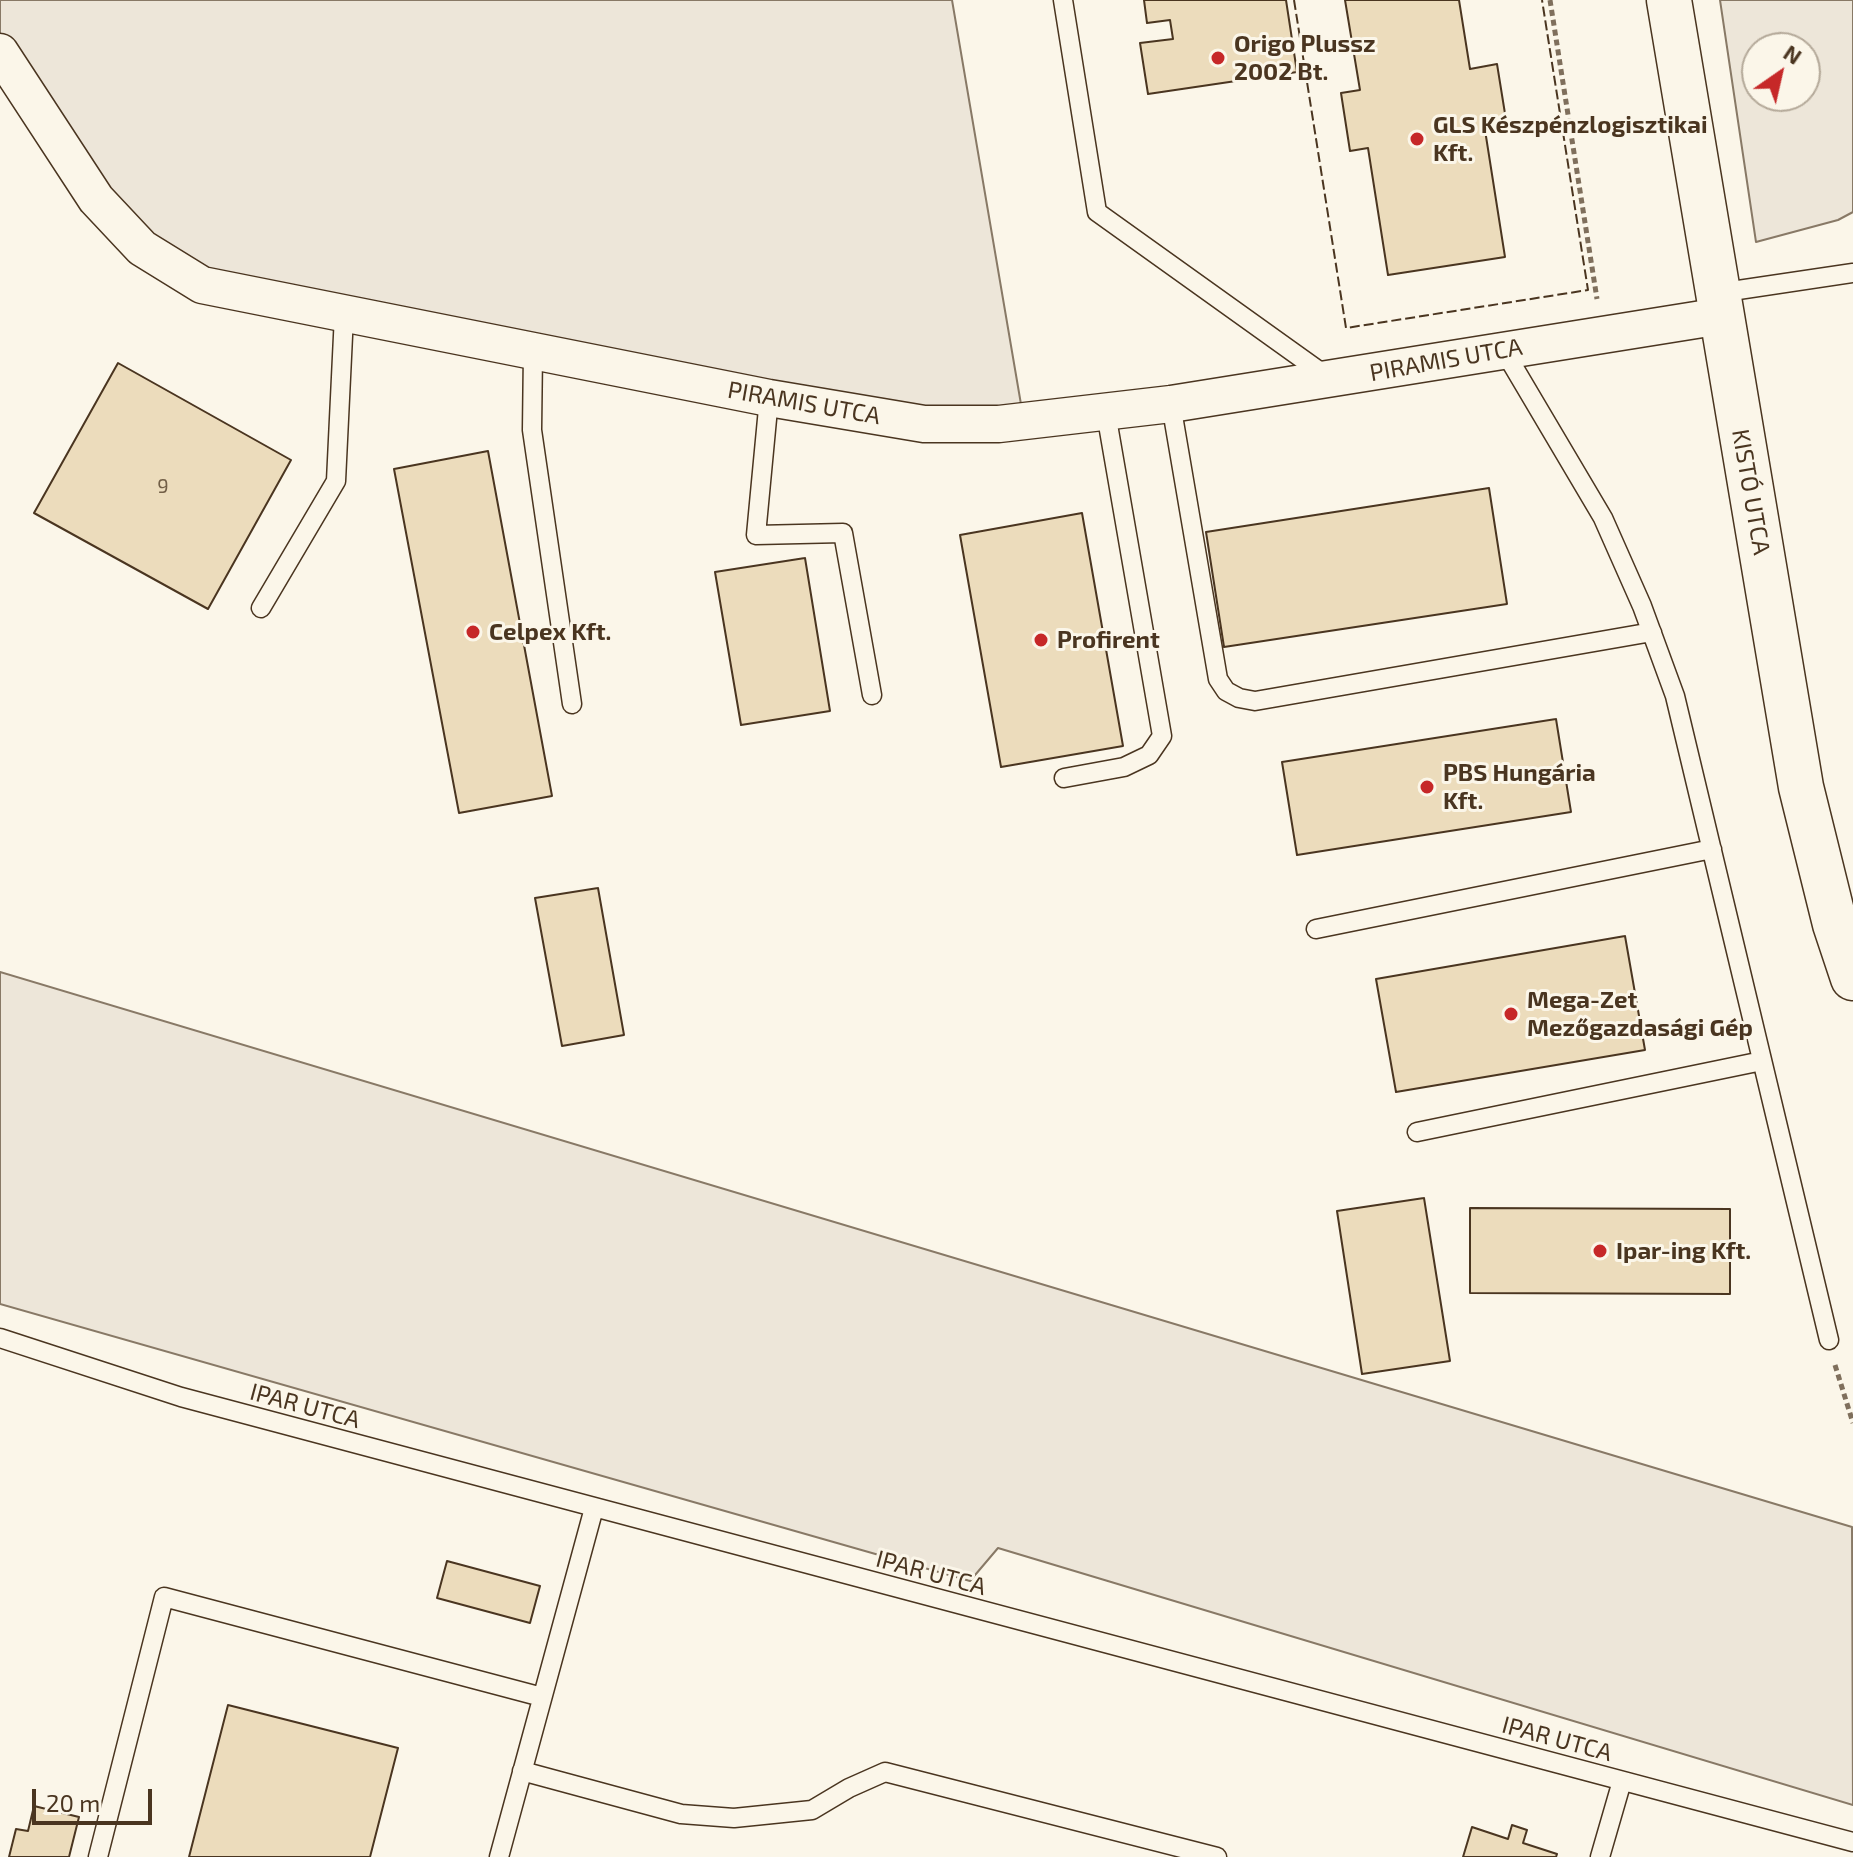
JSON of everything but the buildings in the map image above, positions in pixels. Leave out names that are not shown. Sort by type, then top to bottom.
[{"type":"street","name":"KISTÓ UTCA","points":[[1669,0],[1801,787],[1835,924],[1853,978]]},
{"type":"street","name":"PIRAMIS UTCA","points":[[0,52],[96,199],[142,248],[202,285],[769,398],[924,424],[999,424],[1171,404],[1602,334],[1720,305]]},
{"type":"lane","points":[[1063,0],[1097,212],[1331,379]]},
{"type":"lane","points":[[1720,305],[1853,273]]},
{"type":"lane","points":[[261,608],[336,481],[344,315]]},
{"type":"lane","points":[[1503,349],[1603,518],[1652,632],[1675,696],[1829,1340]]},
{"type":"lane","points":[[533,352],[532,430],[572,704]]},
{"type":"lane","points":[[769,398],[756,535],[843,533],[872,695]]},
{"type":"lane","points":[[1171,404],[1218,679],[1226,691],[1239,698],[1255,701],[1652,632]]},
{"type":"lane","points":[[1064,778],[1124,767],[1149,755],[1162,736],[1106,413]]},
{"type":"lane","points":[[1316,929],[1712,849]]},
{"type":"lane","points":[[1417,1132],[1762,1061]]},
{"type":"lane","name":"IPAR UTCA","points":[[0,1338],[181,1397],[1853,1842]]},
{"type":"lane","points":[[499,1857],[594,1508]]},
{"type":"lane","points":[[98,1857],[164,1597],[542,1697]]},
{"type":"lane","points":[[522,1771],[681,1814],[734,1818],[812,1810],[849,1788],[885,1772],[1217,1857]]},
{"type":"lane","points":[[1600,1857],[1622,1781]]},
{"type":"path","points":[[1550,0],[1602,334]]},
{"type":"path","points":[[1829,1340],[1853,1423]]},
{"type":"shaded area","points":[[0,0],[952,0],[1023,416],[999,421],[204,280],[147,243],[0,35]]},
{"type":"shaded area","points":[[1720,0],[1853,0],[1853,212],[1838,220],[1756,242]]},
{"type":"shaded area","points":[[0,972],[1852,1527],[1853,1805],[998,1548],[970,1581],[0,1304]]},
{"type":"fence","points":[[1294,0],[1346,328],[1588,290],[1542,0]]},
{"type":"place","name":"Origo Plussz 2002 Bt.","points":[[1218,58]]},
{"type":"place","name":"GLS Készpénzlogisztikai Kft.","points":[[1417,139]]},
{"type":"place","name":"Celpex Kft.","points":[[473,632]]},
{"type":"place","name":"Profirent","points":[[1041,640]]},
{"type":"place","name":"PBS Hungária Kft.","points":[[1427,787]]},
{"type":"place","name":"Mega-Zet Mezőgazdasági Gép","points":[[1511,1014]]},
{"type":"place","name":"Ipar-ing Kft.","points":[[1600,1251]]}]
